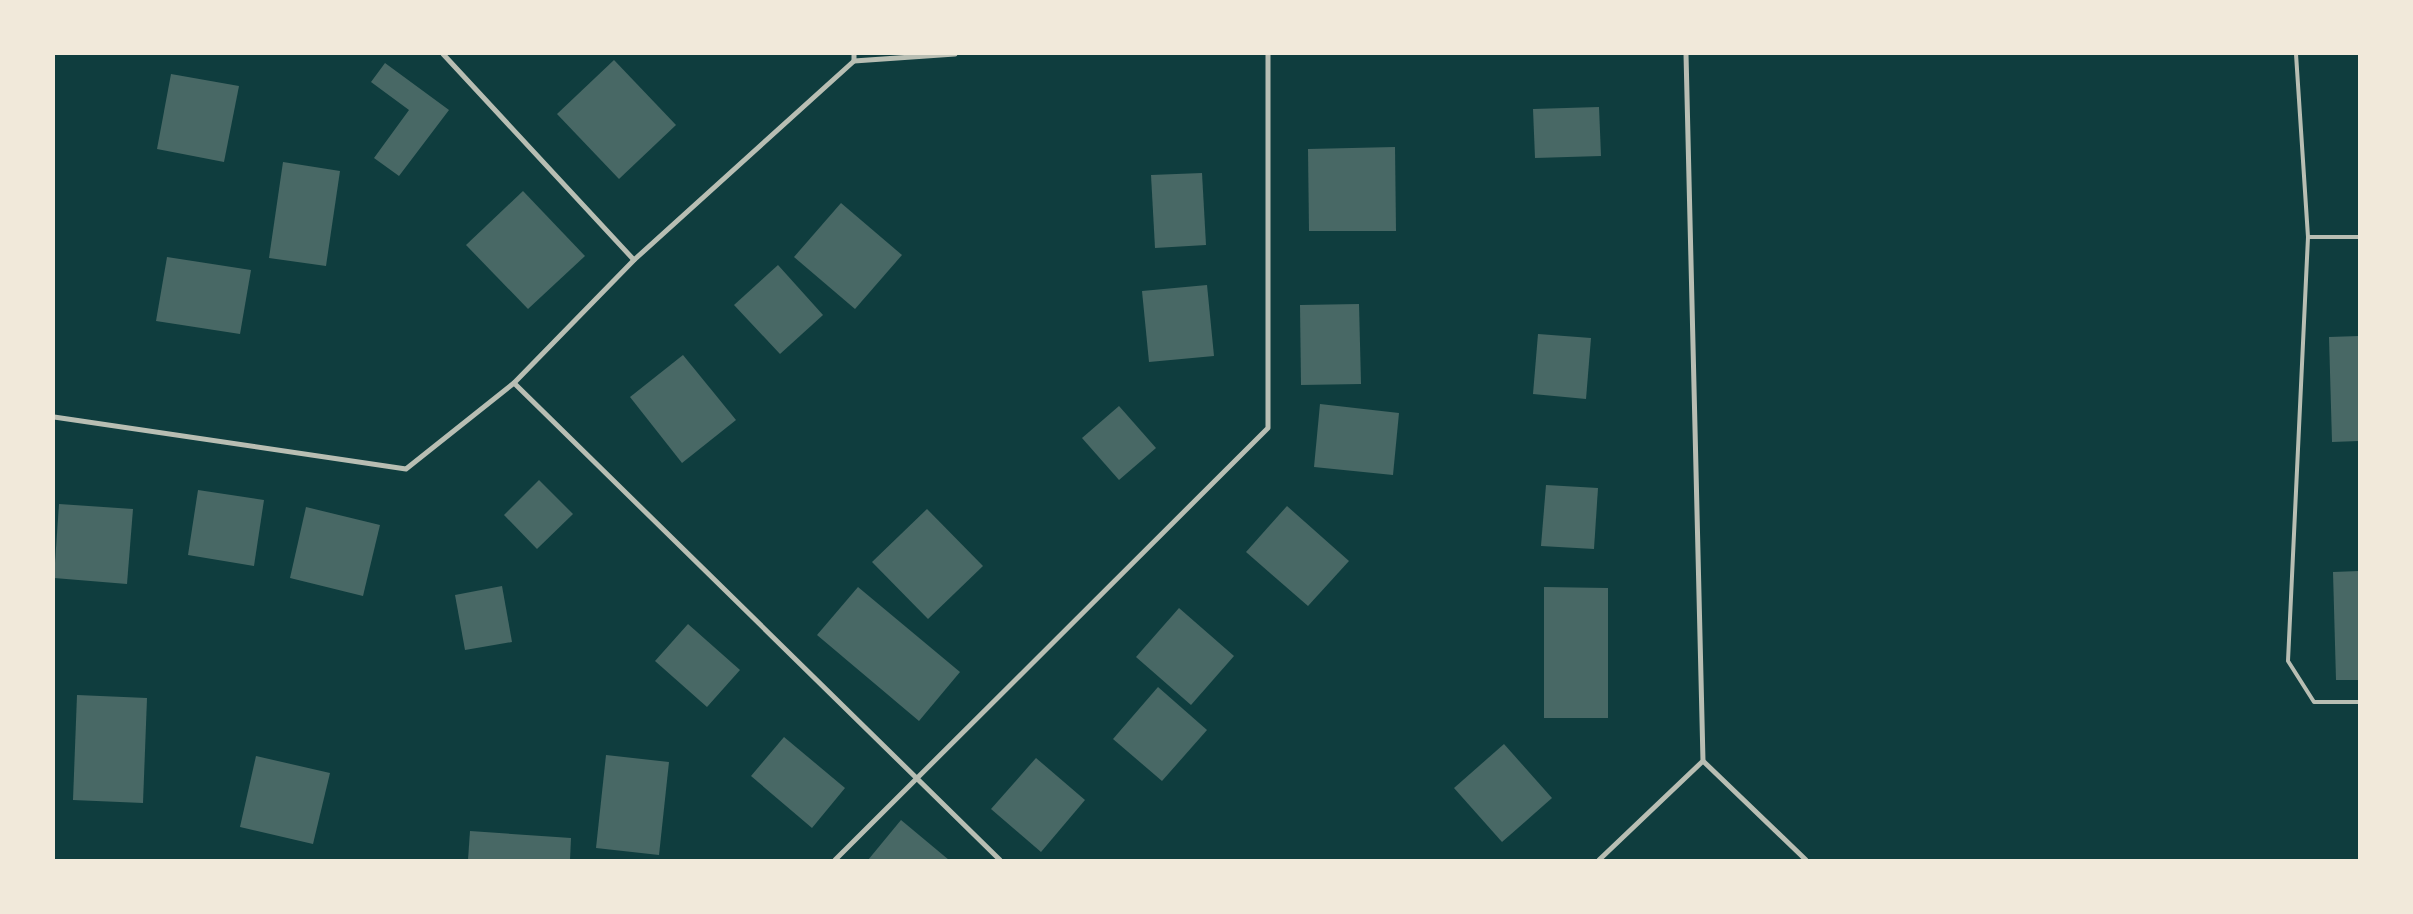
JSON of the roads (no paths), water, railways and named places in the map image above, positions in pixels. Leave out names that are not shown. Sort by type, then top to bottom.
[{"type":"street","points":[[443,54],[634,260]]},
{"type":"street","points":[[854,54],[854,61]]},
{"type":"street","points":[[54,417],[406,469],[514,383],[634,260],[854,61],[955,54]]},
{"type":"street","points":[[835,860],[1268,428],[1268,54]]},
{"type":"street","points":[[1686,54],[1703,762],[1806,860]]},
{"type":"street","points":[[514,383],[1000,860]]},
{"type":"street","points":[[1599,860],[1703,762]]},
{"type":"lane","points":[[2296,54],[2308,237],[2288,661],[2314,702],[2359,702]]},
{"type":"lane","points":[[2308,237],[2359,237]]}]
